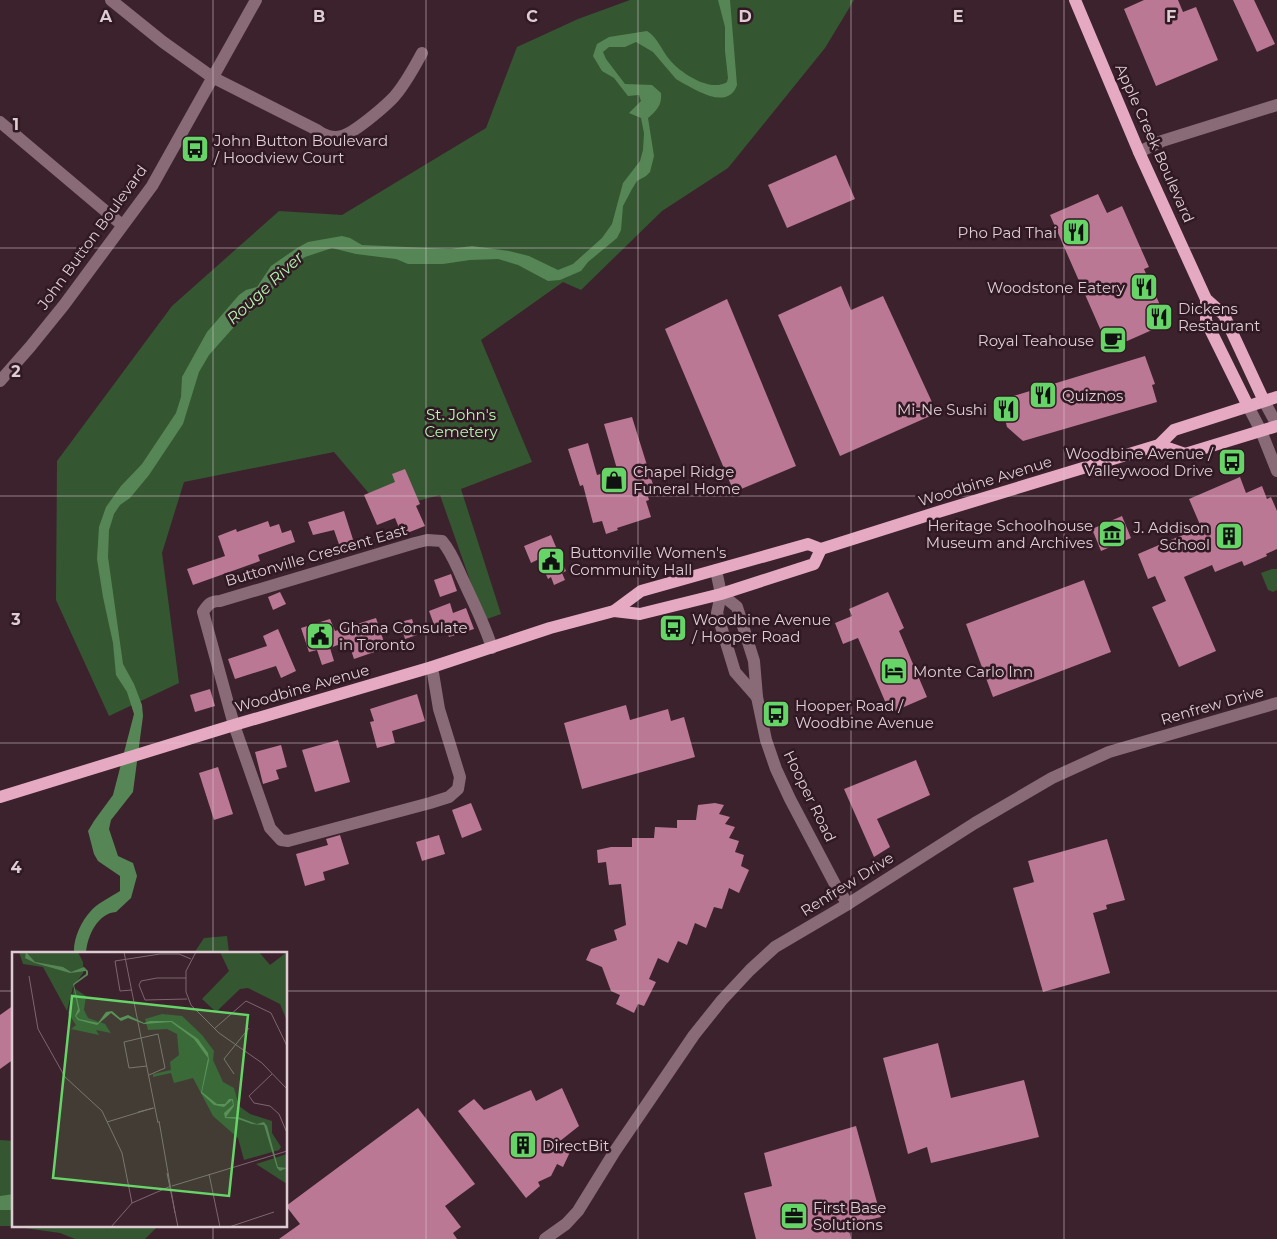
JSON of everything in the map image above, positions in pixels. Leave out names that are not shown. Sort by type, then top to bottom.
[{"type":"main road","name":"Apple Creek Boulevard","points":[[1075,0],[1139,152],[1206,299],[1224,315],[1264,401]]},
{"type":"main road","name":"Apple Creek Boulevard","points":[[1206,299],[1206,321],[1248,406]]},
{"type":"main road","name":"Woodbine Avenue","points":[[614,611],[641,591],[808,544],[821,549],[1159,446],[1174,430],[1277,397]]},
{"type":"main road","points":[[1159,446],[1185,454],[1277,425]]},
{"type":"main road","name":"Woodbine Avenue","points":[[0,797],[234,725],[432,667],[550,628],[614,611],[640,614],[720,594],[814,564],[821,549]]},
{"type":"street","points":[[111,0],[163,42],[212,77],[317,130],[323,135],[340,137],[350,133],[393,98],[422,53]]},
{"type":"street","name":"John Button Boulevard","points":[[0,381],[64,305],[152,186],[256,0]]},
{"type":"street","points":[[1139,152],[1166,140],[1277,105]]},
{"type":"street","points":[[0,122],[122,225]]},
{"type":"street","name":"Apple Creek Boulevard","points":[[1264,401],[1277,425]]},
{"type":"street","name":"Apple Creek Boulevard","points":[[1248,406],[1261,431],[1277,471]]},
{"type":"street","name":"Buttonville Crescent East","points":[[234,725],[203,612],[212,601],[220,601],[415,543],[427,540],[442,541],[455,559],[460,574],[486,629],[492,648]]},
{"type":"street","points":[[716,570],[720,594],[717,613],[734,672],[757,697]]},
{"type":"street","name":"Hooper Road","points":[[720,594],[736,607],[754,661],[757,697],[766,740],[776,769],[790,799],[848,904]]},
{"type":"street","points":[[234,725],[270,828],[281,840],[288,842],[448,797],[458,789],[460,777],[439,709],[432,667]]},
{"type":"street","name":"Renfrew Drive","points":[[545,1239],[566,1224],[578,1211],[615,1152],[694,1035],[722,1000],[750,970],[775,948],[1052,778],[1109,752],[1277,703]]},
{"type":"green space","name":"St. John's Cemetery","points":[[630,0],[854,0],[825,48],[728,168],[662,211],[581,290],[563,282],[481,340],[532,462],[461,489],[501,614],[484,620],[440,495],[383,510],[334,452],[184,482],[162,553],[179,683],[109,716],[56,600],[57,461],[172,306],[279,211],[342,215],[486,128],[517,47],[578,19]]},
{"type":"green space","points":[[1277,569],[1277,590],[1273,592],[1268,590],[1261,573]]},
{"type":"green space","points":[[227,936],[229,952],[195,952],[204,938]]},
{"type":"green space","points":[[0,1140],[12,1141],[12,1226],[158,1226],[145,1239],[75,1239],[60,1233],[0,1226]]},
{"type":"water","name":"Rouge River","points":[[718,0],[730,0],[737,85],[733,93],[727,97],[711,96],[695,90],[676,79],[653,52],[636,42],[625,47],[609,47],[603,52],[625,84],[652,85],[661,93],[661,101],[648,118],[654,156],[650,172],[637,181],[623,206],[621,230],[617,238],[588,262],[581,271],[560,280],[548,281],[518,265],[498,259],[470,260],[443,264],[408,264],[396,259],[356,254],[332,248],[305,257],[287,270],[266,298],[241,319],[209,355],[199,372],[183,424],[149,475],[130,498],[120,505],[114,514],[109,530],[108,557],[123,664],[134,684],[142,705],[143,716],[133,792],[111,820],[109,829],[118,856],[133,863],[137,876],[131,898],[116,912],[104,916],[99,921],[91,933],[86,952],[74,952],[76,937],[87,916],[96,906],[120,891],[120,876],[98,861],[94,854],[88,831],[113,795],[134,714],[127,692],[116,675],[113,643],[97,559],[99,527],[106,507],[121,486],[142,464],[176,413],[181,397],[182,377],[207,332],[239,295],[246,290],[257,287],[271,266],[308,242],[342,236],[362,245],[450,249],[472,246],[529,256],[558,270],[573,264],[602,238],[612,224],[623,183],[640,161],[643,150],[644,133],[641,118],[629,113],[641,101],[639,95],[628,96],[614,78],[602,71],[593,56],[597,44],[609,37],[647,31],[654,36],[669,59],[680,70],[695,80],[712,85],[720,85],[727,82],[728,78],[725,27]]},
{"type":"water","points":[[12,1194],[12,1210],[0,1210],[0,1196]]},
{"type":"building","points":[[1144,0],[1178,0],[1183,12],[1196,7],[1218,60],[1156,86],[1124,9]]},
{"type":"building","points":[[1233,0],[1254,0],[1275,44],[1257,52]]},
{"type":"building","points":[[836,155],[855,199],[787,228],[768,185]]},
{"type":"building","points":[[1098,194],[1107,213],[1122,206],[1149,267],[1144,269],[1168,323],[1109,349],[1050,215]]},
{"type":"building","points":[[841,286],[851,310],[883,296],[937,413],[840,456],[778,315]]},
{"type":"building","points":[[727,299],[796,466],[734,492],[665,329]]},
{"type":"building","points":[[1145,356],[1155,384],[1152,385],[1157,402],[1023,441],[1007,427],[1000,400]]},
{"type":"building","name":"Chapel Ridge Funeral Home","points":[[632,417],[655,491],[647,493],[649,500],[646,501],[651,517],[617,528],[618,530],[606,534],[602,521],[593,523],[583,485],[580,486],[568,449],[588,443],[597,475],[617,469],[604,424]]},
{"type":"building","points":[[405,469],[420,504],[416,506],[425,526],[402,535],[395,518],[377,525],[364,495],[395,482],[392,474]]},
{"type":"building","name":"J. Addison School","points":[[1240,477],[1246,493],[1262,486],[1267,499],[1271,497],[1277,511],[1277,549],[1266,554],[1267,556],[1244,566],[1242,561],[1215,572],[1212,565],[1184,577],[1216,651],[1179,667],[1152,607],[1166,601],[1155,576],[1148,579],[1138,554],[1201,527],[1189,499]]},
{"type":"building","points":[[344,511],[356,549],[342,553],[334,530],[313,535],[308,522]]},
{"type":"building","name":"Heritage Schoolhouse Museum and Archives","points":[[1122,516],[1131,538],[1101,551],[1092,529]]},
{"type":"building","points":[[268,521],[270,527],[279,524],[282,533],[291,530],[295,542],[258,555],[260,561],[193,585],[187,569],[225,556],[218,536],[236,529],[237,532]]},
{"type":"building","name":"Buttonville Women's Community Hall","points":[[551,535],[566,571],[562,573],[565,580],[554,585],[551,577],[548,579],[539,559],[531,563],[524,546]]},
{"type":"building","points":[[451,574],[457,591],[440,597],[434,580]]},
{"type":"building","points":[[1084,580],[1111,652],[993,697],[966,624]]},
{"type":"building","points":[[280,592],[286,604],[273,610],[268,597]]},
{"type":"building","name":"Monte Carlo Inn","points":[[888,592],[904,628],[899,631],[927,697],[890,713],[858,638],[843,644],[835,623],[852,616],[849,609]]},
{"type":"building","points":[[450,603],[453,613],[466,608],[474,629],[449,637],[445,626],[436,630],[429,611]]},
{"type":"building","points":[[376,618],[386,648],[354,659],[348,641],[330,648],[334,661],[322,665],[317,650],[309,652],[301,628],[330,619],[335,631]]},
{"type":"building","points":[[412,619],[417,635],[405,639],[400,622]]},
{"type":"building","points":[[278,629],[296,671],[281,678],[276,666],[235,679],[228,659],[267,646],[263,636]]},
{"type":"building","points":[[210,689],[215,706],[195,712],[190,695]]},
{"type":"building","points":[[417,694],[425,721],[392,731],[395,743],[377,748],[370,722],[374,721],[370,709]]},
{"type":"building","points":[[626,705],[630,720],[668,709],[671,721],[684,717],[695,757],[582,789],[564,723]]},
{"type":"building","points":[[338,740],[350,782],[315,792],[302,750]]},
{"type":"building","points":[[281,745],[287,767],[276,770],[279,779],[263,784],[255,752]]},
{"type":"building","points":[[916,760],[930,795],[877,819],[890,847],[874,857],[844,789]]},
{"type":"building","points":[[218,767],[233,814],[214,820],[199,773]]},
{"type":"building","points":[[471,803],[482,830],[462,838],[452,810]]},
{"type":"building","points":[[715,803],[724,805],[719,814],[730,817],[725,824],[735,827],[729,838],[739,841],[735,852],[744,855],[741,866],[749,870],[739,893],[729,888],[722,909],[714,907],[706,928],[695,923],[687,945],[678,941],[668,963],[658,958],[649,979],[656,982],[644,1006],[638,1004],[634,1013],[616,1004],[620,995],[611,991],[602,967],[586,960],[591,949],[617,940],[614,930],[626,925],[621,884],[609,885],[606,862],[598,863],[597,850],[611,847],[632,847],[632,838],[654,838],[655,827],[677,828],[677,820],[696,820],[698,805]]},
{"type":"building","points":[[340,835],[349,864],[323,872],[325,880],[305,886],[296,854],[328,845],[326,839]]},
{"type":"building","points":[[439,835],[445,854],[422,861],[416,842]]},
{"type":"building","points":[[1107,839],[1125,900],[1106,905],[1107,909],[1093,913],[1110,973],[1043,992],[1013,888],[1034,882],[1028,861]]},
{"type":"building","points":[[12,1006],[12,1060],[0,1069],[0,1015]]},
{"type":"building","points":[[938,1043],[951,1098],[1024,1080],[1039,1137],[931,1163],[927,1147],[908,1154],[883,1058]]},
{"type":"building","name":"DirectBit","points":[[562,1088],[579,1126],[555,1145],[570,1152],[563,1167],[557,1164],[551,1176],[538,1182],[540,1186],[526,1198],[458,1111],[474,1099],[484,1110],[531,1090],[536,1101]]},
{"type":"building","points":[[418,1108],[475,1184],[445,1206],[461,1227],[453,1233],[457,1239],[279,1239],[300,1224],[288,1209],[288,1205]]},
{"type":"building","points":[[856,1126],[881,1217],[848,1225],[851,1239],[756,1239],[744,1193],[772,1186],[764,1153]]},
{"type":"place","name":"John Button Boulevard / Hoodview Court","points":[[195,149]]},
{"type":"place","name":"Pho Pad Thai","points":[[1076,232]]},
{"type":"place","name":"Woodstone Eatery","points":[[1144,287]]},
{"type":"place","name":"Dickens Restaurant","points":[[1159,317]]},
{"type":"place","name":"Royal Teahouse","points":[[1113,340]]},
{"type":"place","name":"Quiznos","points":[[1043,395]]},
{"type":"place","name":"Mi-Ne Sushi","points":[[1006,409]]},
{"type":"place","name":"Woodbine Avenue / Valleywood Drive","points":[[1232,462]]},
{"type":"place","name":"Chapel Ridge Funeral Home","points":[[614,480]]},
{"type":"place","name":"Heritage Schoolhouse Museum and Archives","points":[[1112,534]]},
{"type":"place","name":"J. Addison School","points":[[1229,536]]},
{"type":"place","name":"Buttonville Women's Community Hall","points":[[551,561]]},
{"type":"place","name":"Woodbine Avenue / Hooper Road","points":[[673,628]]},
{"type":"place","name":"Ghana Consulate in Toronto","points":[[320,636]]},
{"type":"place","name":"Monte Carlo Inn","points":[[894,671]]},
{"type":"place","name":"Hooper Road / Woodbine Avenue","points":[[776,714]]},
{"type":"place","name":"DirectBit","points":[[523,1145]]},
{"type":"place","name":"First Base Solutions","points":[[794,1216]]}]
